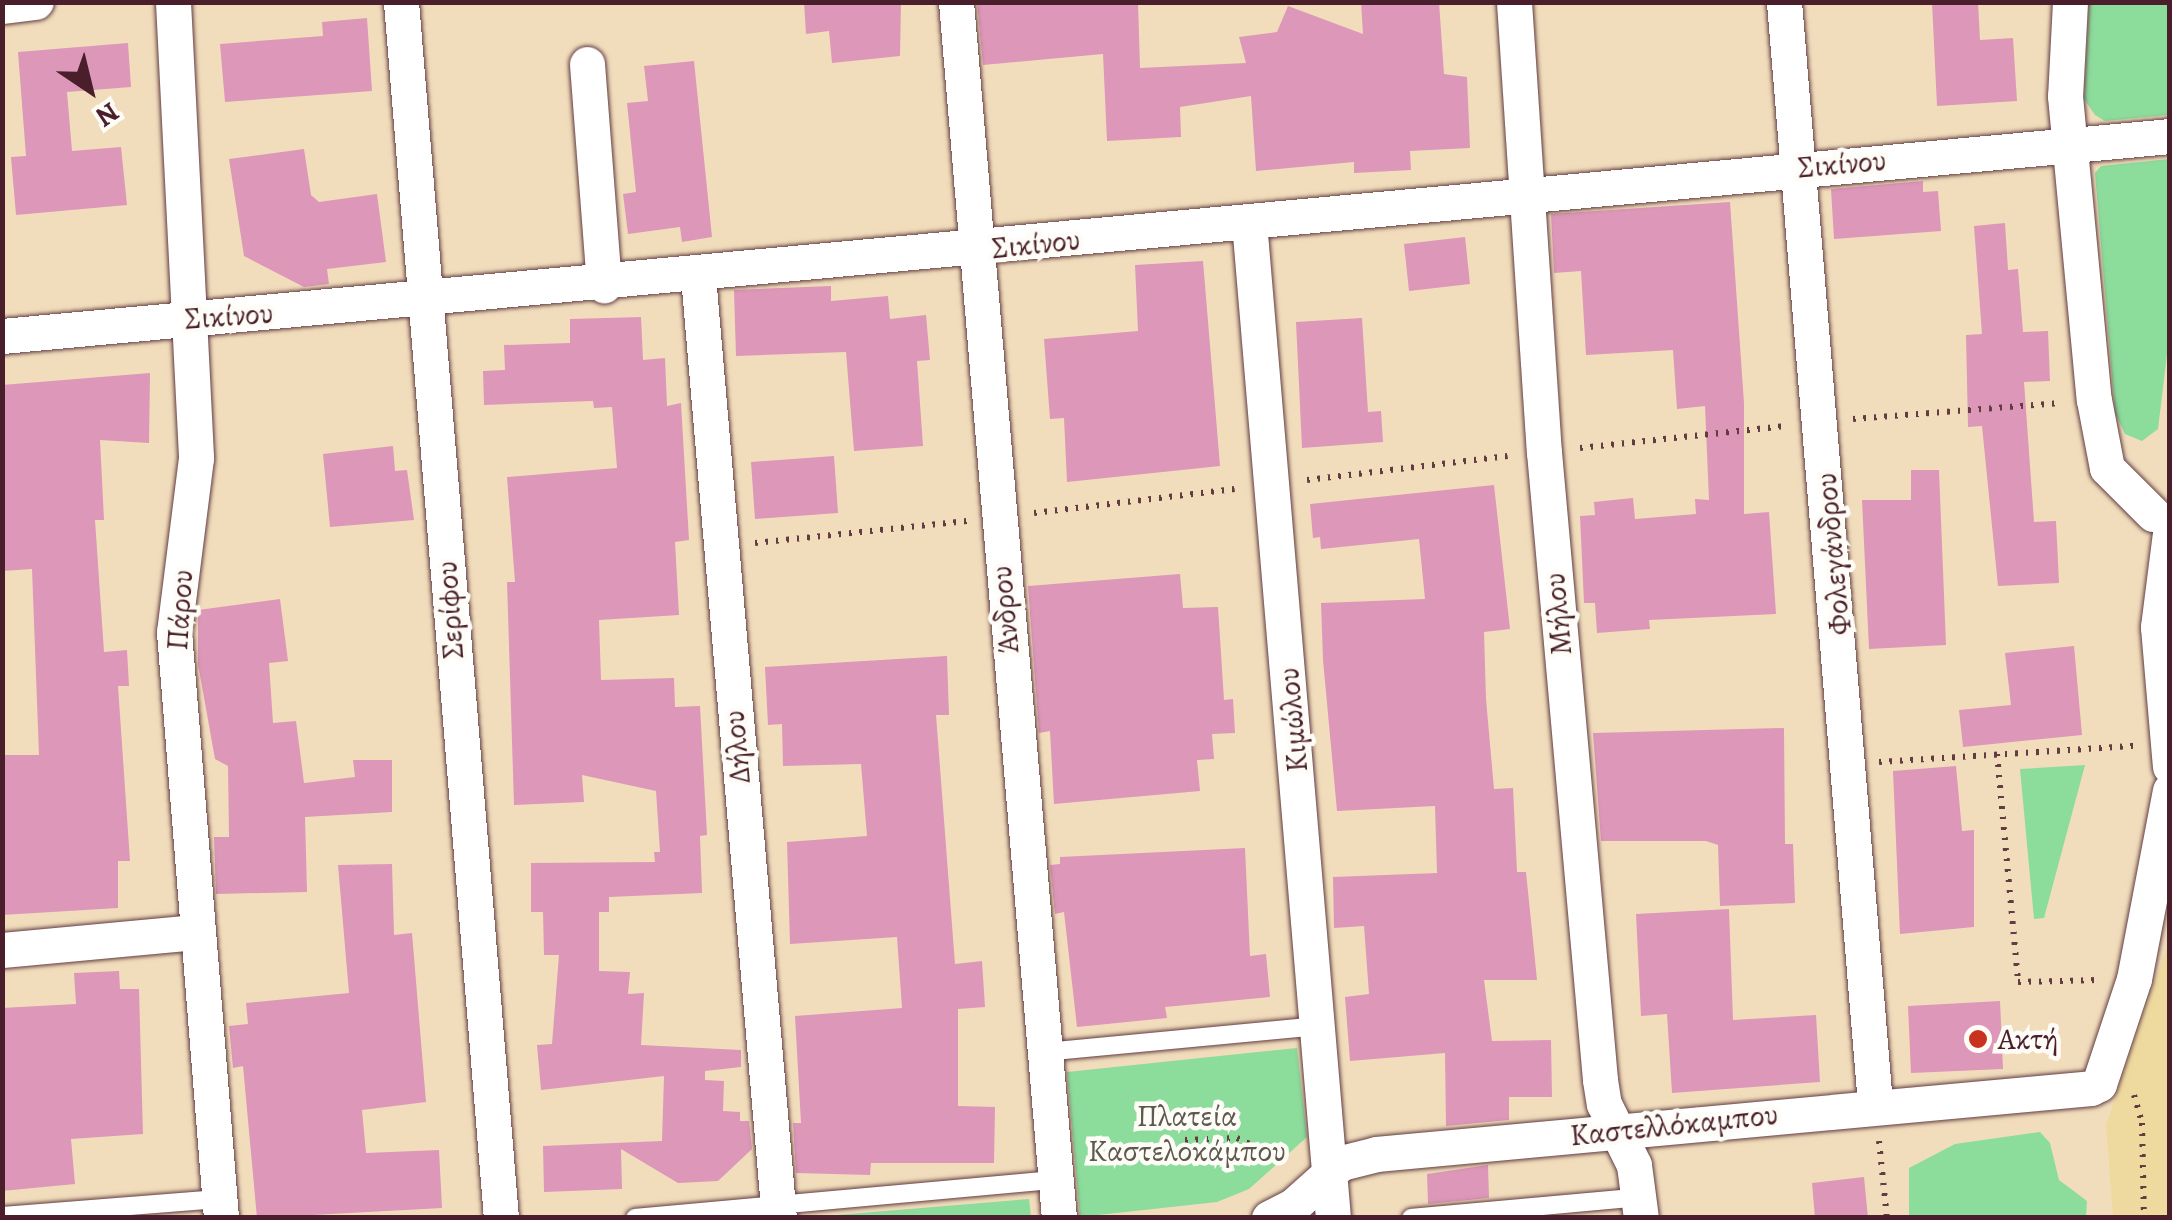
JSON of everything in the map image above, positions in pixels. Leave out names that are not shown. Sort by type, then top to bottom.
[{"type":"street","points":[[2,6],[36,2]]},
{"type":"street","name":"Πάρου","points":[[173,2],[196,489],[174,632],[220,1208]]},
{"type":"street","name":"Σερίφου","points":[[400,2],[501,1218]]},
{"type":"street","name":"Άνδρου","points":[[956,2],[1059,1218]]},
{"type":"street","name":"Μήλου","points":[[1514,2],[1544,452],[1600,1080],[1640,1207]]},
{"type":"street","name":"Φολεγάνδρου","points":[[1784,2],[1802,168],[1875,1105]]},
{"type":"street","points":[[2070,2],[2068,144],[2094,400],[2107,468],[2161,523],[2158,612],[2168,755]]},
{"type":"street","points":[[586,64],[604,285]]},
{"type":"street","name":"Σικίνου","points":[[2,336],[424,302],[1525,193],[2170,136]]},
{"type":"street","name":"Κιμώλου","points":[[1249,222],[1333,1218]]},
{"type":"street","name":"Δήλου","points":[[698,276],[779,1211]]},
{"type":"street","points":[[2112,1047],[2134,979],[2170,790]]},
{"type":"street","points":[[2,950],[196,932]]},
{"type":"street","name":"Καστελλόκαμπου","points":[[1291,1213],[1329,1170],[1376,1154],[2100,1084],[2112,1047]]},
{"type":"lane","points":[[1044,1052],[1318,1026]]},
{"type":"lane","points":[[635,1218],[779,1211],[1056,1180]]},
{"type":"lane","points":[[1411,1218],[1640,1207]]},
{"type":"lane","points":[[2,1216],[220,1208]]},
{"type":"path","points":[[719,546],[997,518],[1822,422],[2094,400]]},
{"type":"path","points":[[1997,754],[2018,982],[2134,979]]},
{"type":"path","points":[[1850,764],[1997,754],[2168,755]]},
{"type":"path","points":[[2112,1047],[2142,1124],[2144,1218]]},
{"type":"path","points":[[1875,1105],[1887,1218]]},
{"type":"path","points":[[1186,1140],[1237,1138],[1284,1160]]},
{"type":"green space","points":[[2089,3],[2169,3],[2169,115],[2105,121],[2095,115],[2084,99]]},
{"type":"green space","points":[[2169,159],[2169,338],[2158,429],[2142,441],[2125,434],[2115,413],[2095,173],[2101,166]]},
{"type":"green space","points":[[2085,765],[2044,918],[2034,919],[2020,769]]},
{"type":"green space","name":"Πλατεία Καστελοκάμπου","points":[[1297,1048],[1307,1137],[1249,1189],[1217,1202],[1080,1217],[1067,1072]]},
{"type":"green space","points":[[2040,1132],[2050,1143],[2059,1180],[2087,1201],[2086,1217],[1909,1217],[1909,1168],[1955,1144]]},
{"type":"green space","points":[[1029,1199],[1031,1217],[813,1217]]},
{"type":"sand","points":[[2169,941],[2169,1217],[2113,1217],[2106,1125]]},
{"type":"building","points":[[804,2],[901,2],[900,56],[832,63],[829,31],[806,34]]},
{"type":"building","points":[[977,2],[1138,2],[1140,68],[1246,63],[1239,37],[1277,32],[1288,6],[1363,34],[1361,2],[1439,2],[1444,74],[1467,77],[1470,148],[1410,151],[1411,170],[1354,173],[1354,162],[1256,171],[1251,96],[1180,107],[1181,137],[1107,141],[1103,54],[983,65]]},
{"type":"building","points":[[1932,2],[1978,2],[1980,40],[2013,38],[2017,101],[1937,106]]},
{"type":"building","points":[[367,18],[372,91],[225,102],[220,44],[323,36],[322,22]]},
{"type":"building","points":[[128,43],[131,87],[67,92],[72,151],[121,147],[127,205],[16,215],[11,157],[26,156],[18,52]]},
{"type":"building","points":[[694,61],[712,237],[682,242],[680,227],[628,234],[623,194],[636,192],[627,103],[648,101],[644,66]]},
{"type":"building","points":[[304,149],[311,195],[319,202],[377,194],[386,262],[327,269],[329,284],[304,287],[244,256],[229,159]]},
{"type":"building","points":[[1923,181],[1923,192],[1938,191],[1941,231],[1834,239],[1831,189]]},
{"type":"building","points":[[1730,202],[1744,403],[1744,514],[1769,512],[1776,614],[1649,620],[1650,629],[1597,633],[1595,603],[1584,603],[1580,516],[1595,515],[1594,502],[1633,498],[1635,519],[1696,514],[1695,499],[1709,500],[1705,406],[1677,409],[1673,350],[1586,355],[1581,271],[1554,273],[1551,214]]},
{"type":"building","points":[[2005,223],[2008,270],[2018,269],[2023,332],[2048,331],[2050,381],[2024,382],[2034,522],[2056,521],[2059,583],[1998,586],[1982,426],[1968,427],[1966,335],[1982,334],[1974,226]]},
{"type":"building","points":[[1465,237],[1470,284],[1409,291],[1404,244]]},
{"type":"building","points":[[1203,261],[1220,466],[1067,482],[1064,418],[1050,419],[1044,339],[1138,331],[1135,265]]},
{"type":"building","points":[[831,286],[831,301],[888,296],[890,319],[926,315],[930,360],[917,361],[923,446],[854,451],[846,352],[736,356],[734,290]]},
{"type":"building","points":[[641,317],[643,360],[665,358],[667,406],[681,403],[689,540],[675,542],[679,615],[599,620],[601,680],[674,678],[675,707],[700,706],[707,835],[700,836],[702,893],[609,897],[609,912],[599,912],[599,971],[630,972],[628,994],[644,993],[641,1045],[741,1050],[741,1067],[705,1071],[705,1080],[724,1081],[723,1111],[740,1112],[740,1121],[749,1121],[752,1149],[718,1181],[678,1183],[621,1149],[622,1189],[544,1192],[543,1146],[662,1141],[664,1076],[541,1090],[537,1045],[552,1044],[559,955],[544,955],[543,912],[531,912],[531,863],[655,862],[654,852],[660,852],[656,791],[582,775],[584,802],[514,805],[507,582],[515,582],[507,477],[617,468],[612,407],[594,408],[593,401],[484,405],[483,371],[505,370],[504,345],[570,343],[570,319]]},
{"type":"building","points":[[1362,318],[1368,412],[1381,411],[1383,442],[1302,448],[1296,322]]},
{"type":"building","points":[[150,373],[149,443],[100,440],[104,520],[95,520],[104,652],[127,650],[129,686],[118,686],[130,861],[118,861],[118,908],[2,915],[2,755],[39,755],[32,569],[2,571],[2,385]]},
{"type":"building","points":[[393,446],[395,471],[407,470],[414,520],[330,527],[323,454]]},
{"type":"building","points":[[834,456],[838,513],[755,519],[751,462]]},
{"type":"building","points":[[1911,470],[1939,470],[1946,645],[1869,649],[1862,500],[1911,500]]},
{"type":"building","points":[[1494,485],[1510,629],[1484,632],[1486,699],[1494,789],[1513,788],[1517,872],[1526,872],[1537,980],[1484,980],[1492,1041],[1551,1040],[1552,1097],[1509,1097],[1509,1120],[1446,1126],[1445,1053],[1350,1061],[1345,997],[1369,994],[1364,926],[1334,928],[1333,877],[1437,873],[1435,806],[1337,811],[1323,660],[1321,603],[1425,599],[1419,539],[1321,549],[1320,537],[1313,538],[1310,504]]},
{"type":"building","points":[[1180,574],[1183,608],[1218,607],[1224,700],[1233,699],[1235,733],[1212,734],[1214,759],[1197,760],[1200,791],[1054,804],[1050,731],[1039,733],[1028,586]]},
{"type":"building","points":[[280,599],[288,661],[269,663],[273,723],[296,721],[304,783],[355,777],[353,760],[392,760],[392,812],[305,817],[307,892],[216,894],[214,837],[229,837],[228,766],[215,759],[198,664],[198,610]]},
{"type":"building","points":[[2074,646],[2082,735],[1963,747],[1959,710],[2011,705],[2005,653]]},
{"type":"building","points":[[947,656],[949,715],[936,715],[955,964],[982,961],[985,1007],[958,1009],[958,1106],[995,1107],[994,1163],[871,1163],[870,1175],[796,1173],[793,1123],[801,1123],[795,1016],[902,1008],[897,937],[790,944],[787,842],[867,836],[861,764],[783,766],[782,724],[768,725],[765,667]]},
{"type":"building","points":[[1784,728],[1785,844],[1793,844],[1795,903],[1720,906],[1718,845],[1706,841],[1601,841],[1593,733]]},
{"type":"building","points":[[1956,766],[1962,831],[1974,830],[1974,927],[1900,934],[1893,771]]},
{"type":"building","points":[[1245,848],[1250,956],[1266,954],[1270,997],[1165,1007],[1167,1018],[1077,1027],[1064,912],[1055,914],[1050,865],[1060,864],[1060,857]]},
{"type":"building","points":[[392,864],[394,935],[412,933],[426,1102],[362,1110],[366,1153],[439,1150],[442,1208],[257,1218],[243,1066],[233,1068],[229,1026],[248,1024],[246,1003],[349,993],[338,865]]},
{"type":"building","points":[[1729,909],[1733,1020],[1816,1015],[1820,1082],[1672,1093],[1667,1014],[1641,1016],[1636,914]]},
{"type":"building","points":[[119,971],[120,989],[139,989],[143,1134],[71,1139],[75,1184],[2,1191],[2,1008],[76,1004],[74,973]]},
{"type":"building","points":[[2000,1001],[2003,1069],[1911,1073],[1908,1006]]},
{"type":"building","points":[[1488,1165],[1489,1198],[1428,1204],[1427,1174]]},
{"type":"building","points":[[1864,1177],[1868,1218],[1815,1218],[1812,1183]]},
{"type":"place","name":"Ακτή","points":[[1978,1039]]}]
